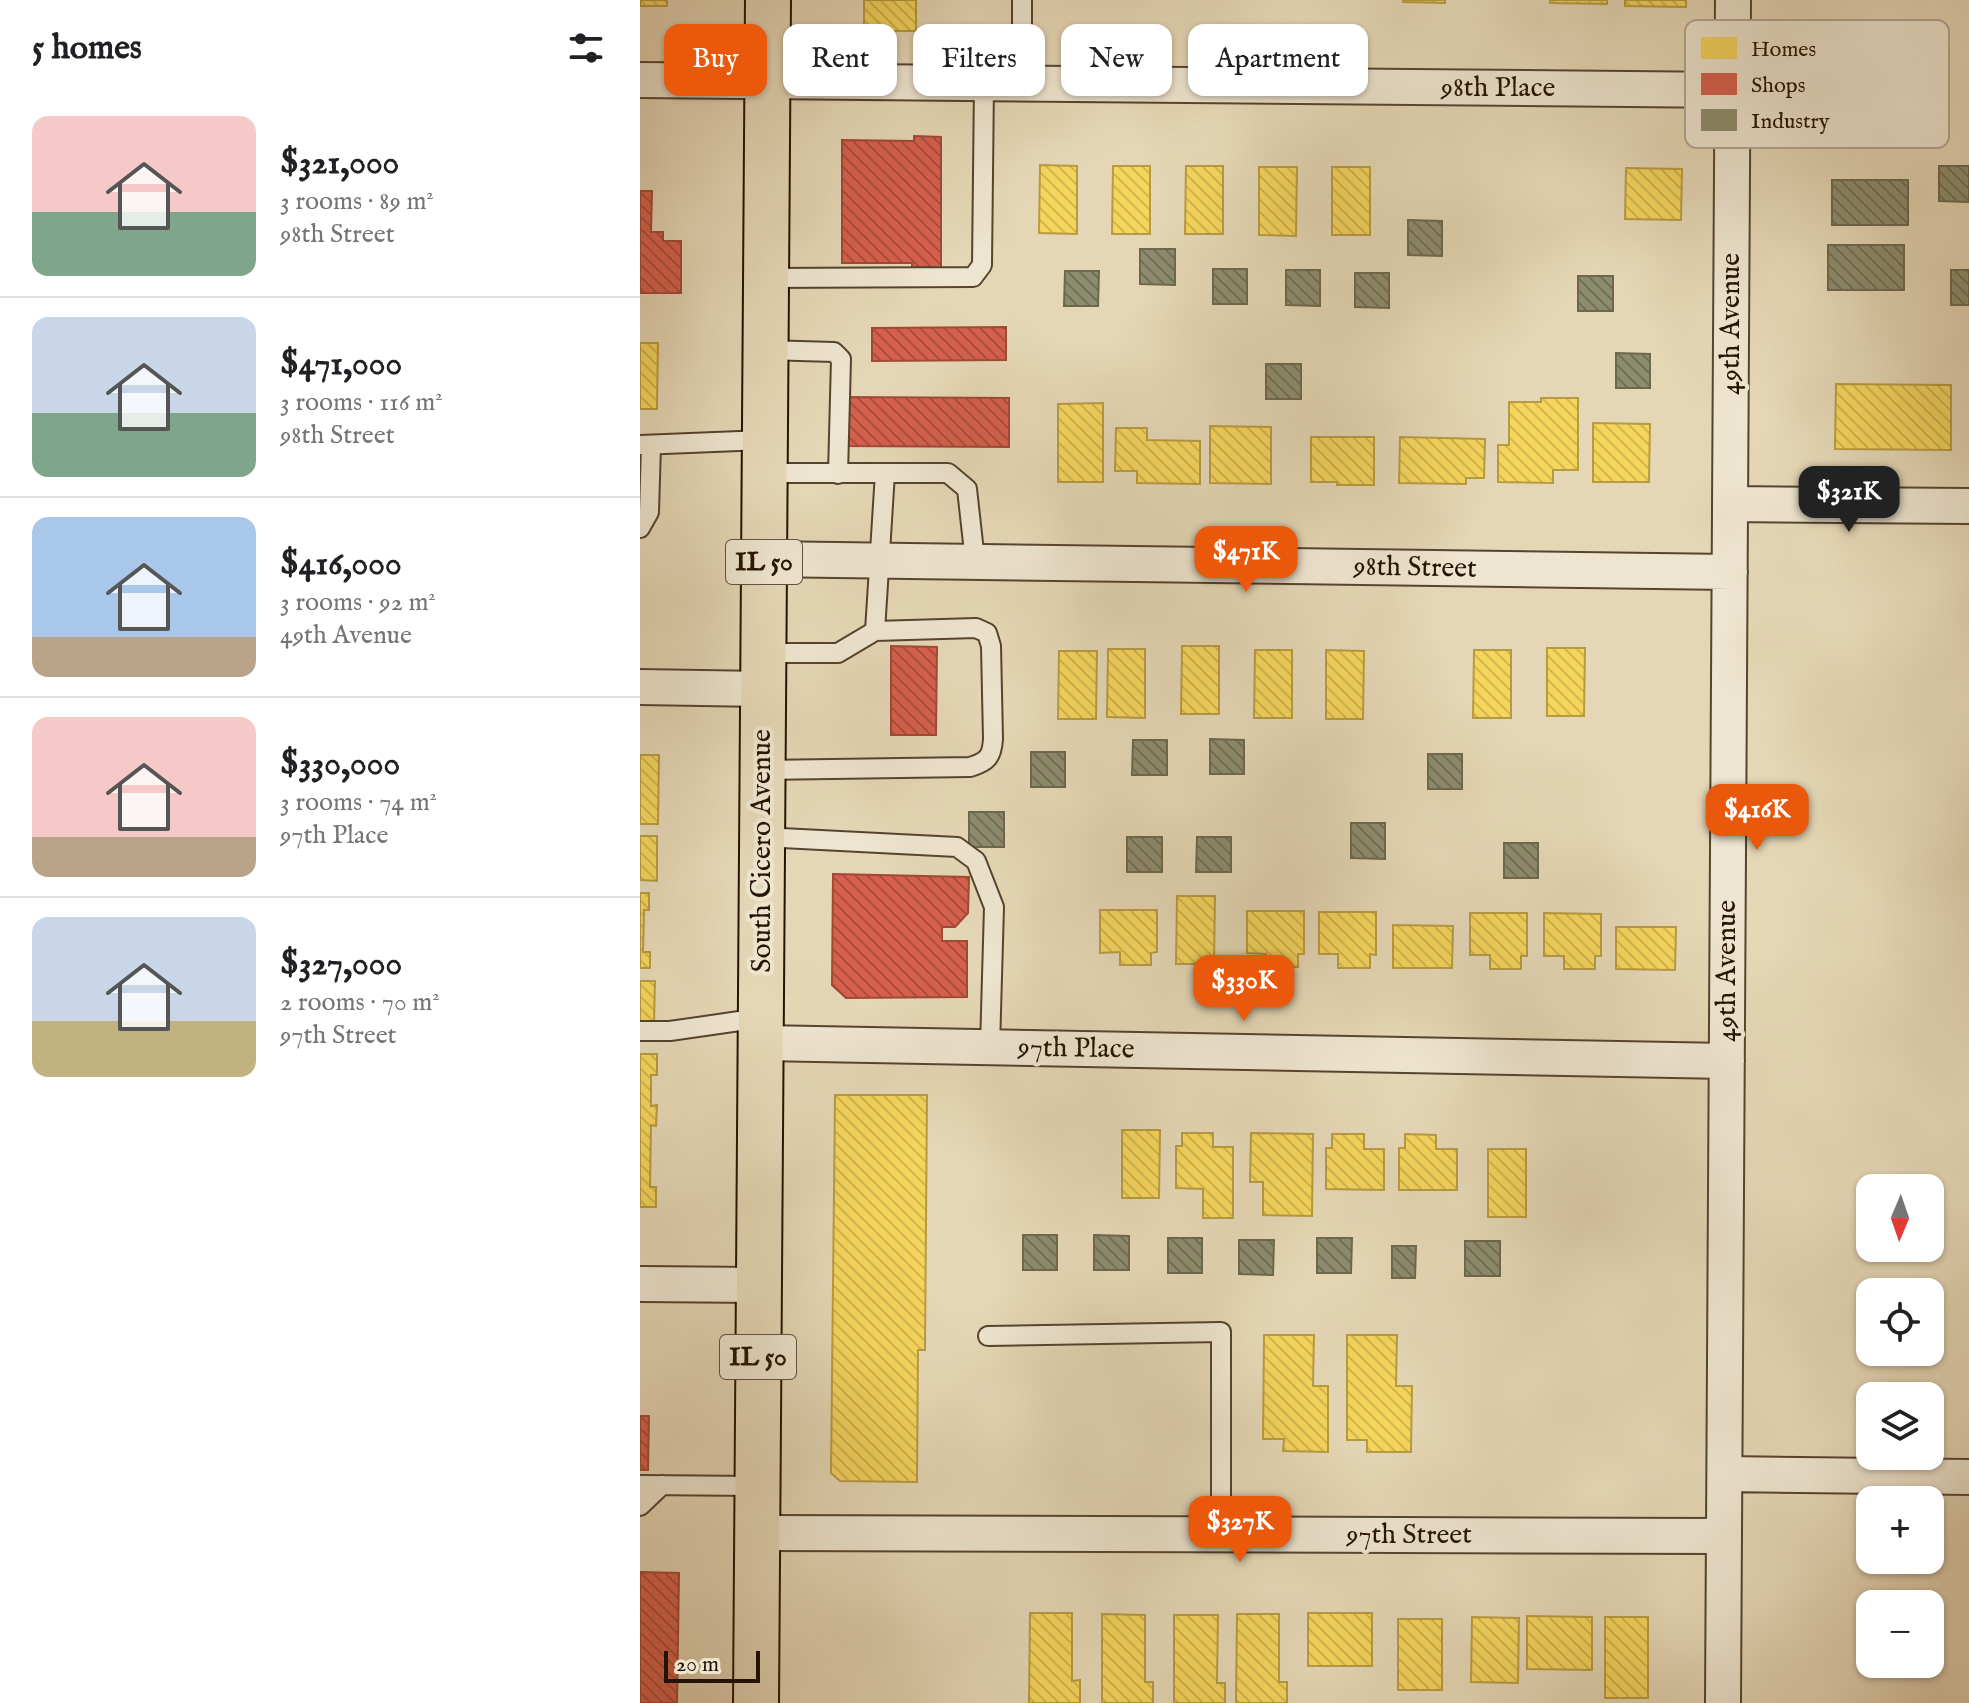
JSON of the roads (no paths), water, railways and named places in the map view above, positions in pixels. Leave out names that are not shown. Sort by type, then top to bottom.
[{"type":"main road","name":"South Cicero Avenue","points":[[767,82],[768,0]]},
{"type":"main road","name":"South Cicero Avenue","points":[[756,1703],[767,96]]},
{"type":"street","name":"49th Avenue","points":[[1733,0],[1733,20]]},
{"type":"street","name":"98th Place","points":[[640,80],[664,80]]},
{"type":"street","name":"98th Place","points":[[767,82],[913,83]]},
{"type":"street","name":"98th Place","points":[[1045,84],[1685,90]]},
{"type":"street","name":"49th Avenue","points":[[1723,1703],[1732,148]]},
{"type":"street","points":[[1730,504],[1969,506]]},
{"type":"street","name":"98th Street","points":[[764,559],[1730,572]]},
{"type":"street","points":[[640,687],[763,671]]},
{"type":"street","name":"97th Place","points":[[760,1030],[990,1047],[1727,1061]]},
{"type":"street","points":[[640,1284],[759,1285]]},
{"type":"street","points":[[1725,1474],[1969,1477]]},
{"type":"street","name":"97th Street","points":[[757,1533],[1724,1536]]},
{"type":"lane","points":[[1022,0],[1022,24]]},
{"type":"lane","points":[[766,278],[973,277],[982,265],[984,96]]},
{"type":"lane","points":[[765,350],[834,352],[841,359],[838,474]]},
{"type":"lane","points":[[640,528],[649,512],[646,445],[765,457],[838,474],[948,473],[967,489],[975,561]]},
{"type":"lane","points":[[875,631],[885,473]]},
{"type":"lane","points":[[762,770],[970,767],[982,764],[992,753],[991,646],[987,633],[976,628],[875,631],[838,653],[763,671]]},
{"type":"lane","points":[[762,837],[957,847],[976,861],[994,907],[990,1047]]},
{"type":"lane","points":[[640,1031],[760,1030]]},
{"type":"lane","points":[[988,1336],[1221,1332],[1221,1535]]},
{"type":"lane","points":[[640,1485],[757,1486]]},
{"type":"lane","points":[[640,1506],[662,1485]]}]
